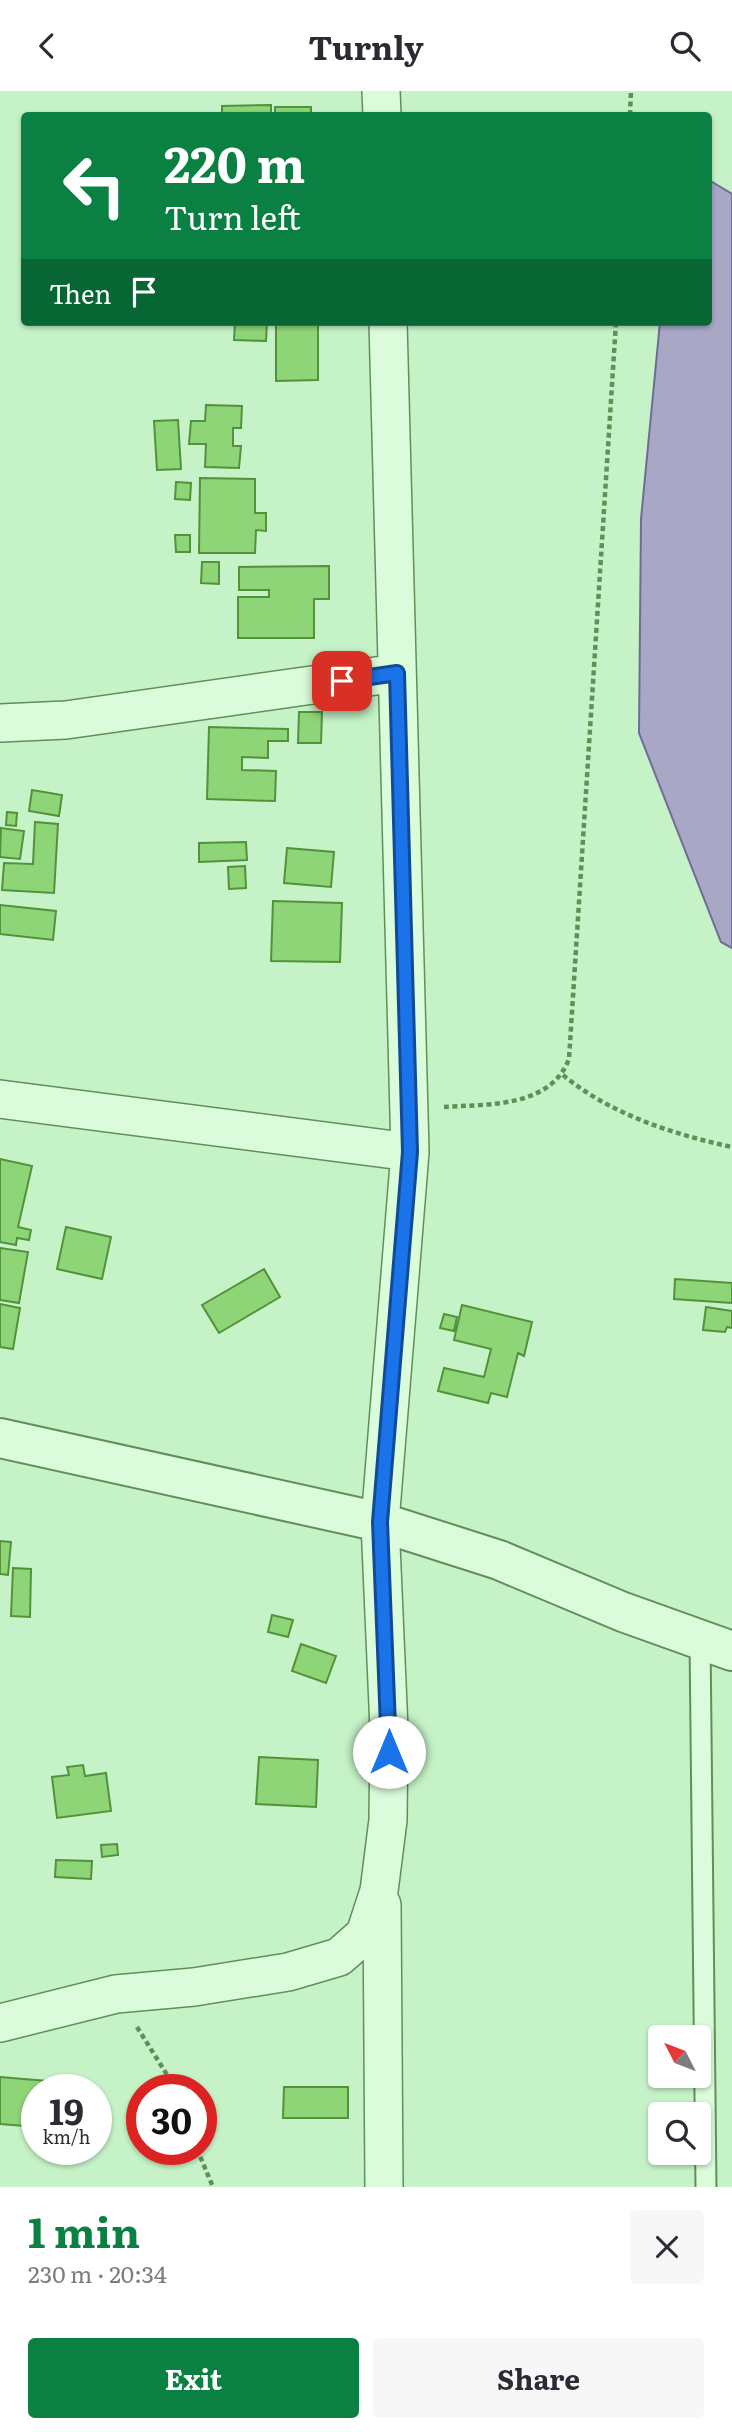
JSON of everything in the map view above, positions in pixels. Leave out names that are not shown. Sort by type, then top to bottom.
[{"type":"street","points":[[382,91],[382,112]]},
{"type":"street","points":[[0,2023],[116,1994],[194,1987],[288,1972],[338,1957],[365,1934],[379,1891],[388,1820],[389,1729],[380,1522],[410,1152],[388,326]]},
{"type":"street","points":[[0,723],[66,720],[397,673]]},
{"type":"street","points":[[0,1099],[410,1152]]},
{"type":"street","points":[[0,1438],[380,1522],[499,1560],[623,1612],[716,1646]]},
{"type":"street","points":[[382,1873],[384,2187]]},
{"type":"lane","points":[[706,2187],[716,1646]]},
{"type":"path","points":[[630,112],[631,91]]},
{"type":"path","points":[[409,1109],[498,1103],[533,1096],[563,1075],[569,1059],[616,326]]},
{"type":"path","points":[[563,1075],[603,1104],[690,1138],[732,1147]]},
{"type":"path","points":[[116,1994],[167,2074]]},
{"type":"path","points":[[204,2165],[213,2187]]},
{"type":"water","points":[[712,182],[732,194],[732,948],[721,942],[639,733],[641,519],[660,326],[712,326]]},
{"type":"building","points":[[271,105],[271,112],[222,112],[222,106]]},
{"type":"building","points":[[275,107],[311,107],[311,112],[275,112]]},
{"type":"building","points":[[235,326],[267,326],[266,341],[234,340]]},
{"type":"building","points":[[276,326],[318,326],[318,380],[276,381]]},
{"type":"building","points":[[206,405],[242,406],[241,428],[233,428],[233,446],[241,446],[239,468],[205,467],[206,444],[189,444],[191,421],[205,421]]},
{"type":"building","points":[[178,420],[181,469],[157,470],[154,421]]},
{"type":"building","points":[[200,478],[255,479],[255,513],[266,513],[266,531],[256,530],[255,553],[199,553]]},
{"type":"building","points":[[176,482],[191,483],[190,500],[175,499]]},
{"type":"building","points":[[175,535],[190,535],[190,552],[176,552]]},
{"type":"building","points":[[202,562],[219,562],[219,584],[201,583]]},
{"type":"building","points":[[329,566],[329,599],[314,599],[314,638],[238,638],[238,597],[269,597],[269,590],[239,590],[239,567]]},
{"type":"building","points":[[299,712],[322,712],[321,743],[298,743]]},
{"type":"building","points":[[209,727],[288,729],[288,741],[268,741],[268,758],[242,757],[242,770],[276,771],[275,801],[207,799]]},
{"type":"building","points":[[32,790],[62,795],[59,816],[29,811]]},
{"type":"building","points":[[7,812],[17,813],[16,826],[6,825]]},
{"type":"building","points":[[35,822],[58,824],[54,893],[2,890],[4,863],[33,864]]},
{"type":"building","points":[[1,828],[24,831],[20,859],[0,857]]},
{"type":"building","points":[[246,842],[247,860],[199,862],[199,843]]},
{"type":"building","points":[[287,848],[334,852],[331,887],[284,883]]},
{"type":"building","points":[[245,866],[246,888],[229,889],[228,867]]},
{"type":"building","points":[[273,901],[342,903],[340,962],[271,961]]},
{"type":"building","points":[[0,905],[56,911],[53,940],[0,934]]},
{"type":"building","points":[[0,1159],[32,1166],[18,1227],[31,1230],[29,1240],[17,1238],[16,1245],[0,1242]]},
{"type":"building","points":[[66,1227],[111,1237],[102,1279],[57,1269]]},
{"type":"building","points":[[0,1248],[28,1252],[19,1303],[0,1300]]},
{"type":"building","points":[[264,1269],[280,1297],[219,1333],[202,1305]]},
{"type":"building","points":[[675,1279],[732,1283],[732,1303],[674,1299]]},
{"type":"building","points":[[0,1304],[20,1308],[13,1349],[0,1347]]},
{"type":"building","points":[[462,1305],[532,1322],[524,1356],[518,1353],[507,1397],[491,1393],[488,1403],[438,1391],[444,1368],[484,1377],[491,1349],[454,1340]]},
{"type":"building","points":[[706,1307],[732,1311],[732,1328],[727,1327],[725,1332],[703,1330]]},
{"type":"building","points":[[444,1314],[457,1317],[454,1331],[440,1328]]},
{"type":"building","points":[[0,1541],[11,1542],[8,1575],[0,1574]]},
{"type":"building","points":[[13,1568],[31,1569],[30,1617],[11,1616]]},
{"type":"building","points":[[272,1615],[293,1620],[288,1637],[268,1632]]},
{"type":"building","points":[[301,1644],[336,1656],[326,1683],[292,1671]]},
{"type":"building","points":[[259,1757],[318,1760],[316,1807],[256,1804]]},
{"type":"building","points":[[83,1765],[85,1776],[106,1773],[111,1811],[57,1818],[52,1777],[69,1775],[67,1767]]},
{"type":"building","points":[[117,1844],[118,1855],[102,1857],[101,1845]]},
{"type":"building","points":[[56,1860],[92,1861],[91,1879],[55,1877]]},
{"type":"building","points":[[0,2077],[21,2079],[21,2126],[0,2124]]},
{"type":"building","points":[[284,2087],[348,2087],[348,2118],[283,2118]]},
{"type":"route","points":[[342,681],[397,673],[410,1152],[380,1522],[389,1752]]}]
